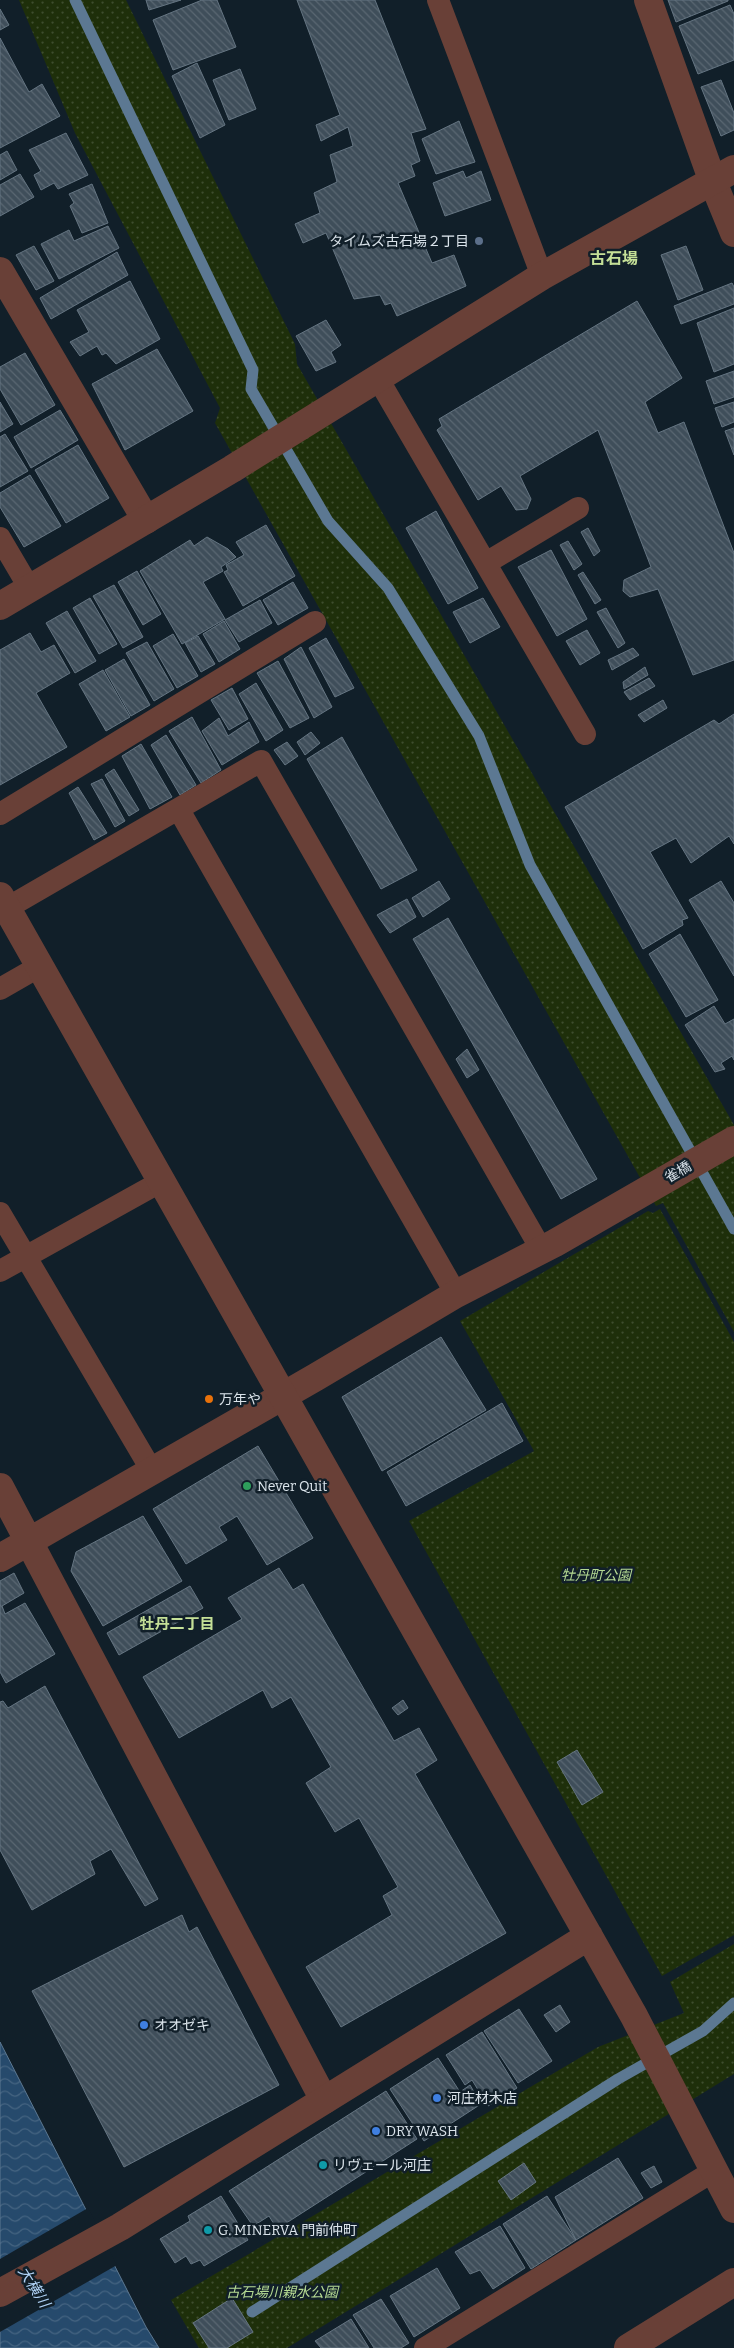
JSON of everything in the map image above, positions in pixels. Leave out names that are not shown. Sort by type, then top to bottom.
[{"type":"street","points":[[648,0],[724,176],[734,233]]},
{"type":"street","points":[[0,606],[232,469],[542,276],[724,176]]},
{"type":"street","points":[[0,271],[146,520]]},
{"type":"street","points":[[4,902],[634,2016],[727,2189]]},
{"type":"street","name":"雀橋","points":[[0,1558],[283,1396],[456,1294],[623,1204],[734,1140]]},
{"type":"street","points":[[0,1487],[324,2100]]},
{"type":"street","points":[[0,2293],[112,2231],[589,1936]]},
{"type":"street","points":[[628,2348],[734,2282]]},
{"type":"lane","points":[[438,0],[542,276]]},
{"type":"lane","points":[[377,377],[584,734]]},
{"type":"lane","points":[[486,563],[578,508]]},
{"type":"lane","points":[[0,538],[30,589]]},
{"type":"lane","points":[[0,814],[315,622]]},
{"type":"lane","points":[[4,902],[179,810],[261,761],[541,1249]]},
{"type":"lane","points":[[179,810],[456,1294]]},
{"type":"lane","points":[[0,989],[40,966]]},
{"type":"lane","points":[[0,1271],[162,1181]]},
{"type":"lane","points":[[0,1213],[152,1470]]},
{"type":"lane","points":[[425,2348],[727,2189]]},
{"type":"green space","points":[[19,0],[126,0],[295,344],[297,364],[734,1125],[734,1332],[663,1203],[656,1206],[215,423],[220,408],[75,133]]},
{"type":"green space","name":"牡丹町公園","points":[[660,1209],[734,1342],[734,1935],[662,1976],[409,1521],[534,1451],[460,1321],[648,1211],[653,1213]]},
{"type":"green space","name":"古石場川親水公園","points":[[734,1944],[734,2074],[287,2348],[199,2348],[171,2300],[598,2047],[684,2013],[670,1982]]},
{"type":"water","name":"大横川","points":[[0,2042],[146,2327],[159,2348],[0,2348]]},
{"type":"pier","points":[[88,2208],[117,2265],[0,2332],[0,2259]]},
{"type":"building","points":[[146,0],[181,0],[149,10]]},
{"type":"building","points":[[202,0],[217,0],[236,47],[173,70],[153,20]]},
{"type":"building","points":[[297,0],[375,0],[426,129],[411,133],[420,161],[411,165],[415,176],[398,183],[432,263],[454,255],[466,286],[397,316],[391,303],[385,305],[380,295],[354,299],[326,233],[303,243],[295,224],[320,213],[314,193],[337,182],[330,155],[353,146],[348,127],[321,141],[316,125],[340,115]]},
{"type":"building","points":[[668,0],[728,0],[728,1],[676,22]]},
{"type":"building","points":[[730,5],[734,14],[734,60],[698,74],[679,26]]},
{"type":"building","points":[[0,9],[9,25],[0,30]]},
{"type":"building","points":[[0,38],[29,92],[42,84],[60,116],[0,148]]},
{"type":"building","points":[[197,63],[225,125],[200,138],[172,76]]},
{"type":"building","points":[[240,69],[256,109],[229,120],[213,80]]},
{"type":"building","points":[[721,80],[734,113],[734,130],[721,136],[701,87]]},
{"type":"building","points":[[459,121],[475,162],[436,174],[422,139]]},
{"type":"building","points":[[66,133],[88,175],[58,189],[54,183],[41,190],[34,175],[41,171],[29,150]]},
{"type":"building","points":[[7,151],[17,170],[0,180],[0,155]]},
{"type":"building","points":[[463,171],[466,178],[481,171],[491,200],[445,216],[433,183]]},
{"type":"building","points":[[20,174],[34,197],[0,216],[0,185]]},
{"type":"building","points":[[92,184],[108,223],[82,233],[70,206],[74,203],[69,194]]},
{"type":"building","points":[[108,226],[119,248],[59,279],[41,244],[69,230],[74,241]]},
{"type":"building","points":[[34,246],[54,281],[36,290],[16,255]]},
{"type":"building","points":[[686,246],[703,290],[678,300],[661,255]]},
{"type":"building","points":[[117,252],[128,275],[51,319],[40,298]]},
{"type":"building","points":[[130,281],[160,339],[116,364],[106,353],[102,355],[97,346],[80,356],[70,342],[89,332],[77,310]]},
{"type":"building","points":[[732,283],[734,287],[734,304],[681,324],[674,306]]},
{"type":"building","points":[[637,301],[682,378],[645,402],[658,433],[684,422],[734,553],[734,660],[693,675],[658,589],[630,597],[623,591],[624,580],[651,567],[598,430],[520,476],[531,499],[527,509],[516,510],[501,486],[478,500],[437,430],[442,426],[439,419]]},
{"type":"building","points":[[734,308],[734,364],[714,372],[697,323]]},
{"type":"building","points":[[326,320],[341,345],[331,352],[336,362],[316,371],[296,336]]},
{"type":"building","points":[[157,349],[193,411],[125,450],[92,384]]},
{"type":"building","points":[[25,353],[55,405],[21,425],[0,389],[0,367]]},
{"type":"building","points":[[734,371],[734,397],[714,404],[706,381]]},
{"type":"building","points":[[0,402],[13,424],[0,432]]},
{"type":"building","points":[[734,402],[734,422],[722,427],[715,408]]},
{"type":"building","points":[[60,410],[78,440],[31,468],[14,437]]},
{"type":"building","points":[[734,428],[734,455],[725,431]]},
{"type":"building","points":[[5,434],[28,471],[0,487],[0,437]]},
{"type":"building","points":[[78,445],[109,498],[66,523],[35,470]]},
{"type":"building","points":[[30,475],[61,526],[24,547],[0,507],[0,493]]},
{"type":"building","points":[[436,511],[478,588],[448,604],[406,528]]},
{"type":"building","points":[[266,525],[295,576],[243,606],[224,572],[228,570],[226,565],[244,555],[236,542]]},
{"type":"building","points":[[588,528],[600,551],[594,556],[581,532]]},
{"type":"building","points":[[207,537],[228,549],[236,557],[221,567],[223,571],[203,582],[225,619],[182,644],[140,571],[190,540],[194,546]]},
{"type":"building","points":[[568,541],[582,564],[574,570],[560,545]]},
{"type":"building","points":[[551,550],[587,619],[557,636],[518,567]]},
{"type":"building","points":[[137,571],[161,614],[143,625],[118,582]]},
{"type":"building","points":[[583,572],[601,600],[595,604],[578,575]]},
{"type":"building","points":[[293,582],[308,608],[278,625],[263,600]]},
{"type":"building","points":[[114,585],[143,637],[123,648],[93,596]]},
{"type":"building","points":[[90,598],[117,644],[99,654],[73,608]]},
{"type":"building","points":[[483,598],[500,627],[470,643],[453,612]]},
{"type":"building","points":[[260,600],[272,623],[239,642],[225,620]]},
{"type":"building","points":[[606,608],[625,643],[618,648],[597,612]]},
{"type":"building","points":[[67,611],[96,661],[75,673],[46,623]]},
{"type":"building","points":[[224,621],[240,649],[219,662],[203,634]]},
{"type":"building","points":[[587,630],[600,653],[580,665],[566,641]]},
{"type":"building","points":[[30,633],[41,652],[54,645],[70,673],[36,693],[67,747],[0,785],[0,650]]},
{"type":"building","points":[[173,634],[198,676],[177,688],[153,646]]},
{"type":"building","points":[[198,636],[215,664],[201,672],[185,643]]},
{"type":"building","points":[[326,638],[354,688],[335,697],[309,648]]},
{"type":"building","points":[[147,642],[174,689],[154,701],[126,653]]},
{"type":"building","points":[[301,647],[332,707],[314,718],[284,659]]},
{"type":"building","points":[[633,648],[639,655],[612,670],[608,660]]},
{"type":"building","points":[[124,659],[150,705],[131,716],[105,670]]},
{"type":"building","points":[[278,661],[309,718],[290,728],[257,673]]},
{"type":"building","points":[[645,667],[648,675],[624,689],[623,682]]},
{"type":"building","points":[[103,670],[130,717],[106,731],[79,684]]},
{"type":"building","points":[[649,678],[655,686],[630,700],[624,692]]},
{"type":"building","points":[[256,683],[283,730],[266,741],[239,694]]},
{"type":"building","points":[[232,688],[248,719],[229,730],[211,700]]},
{"type":"building","points":[[663,700],[667,708],[644,722],[638,715]]},
{"type":"building","points":[[734,714],[734,844],[729,836],[691,863],[676,838],[650,852],[688,918],[682,920],[683,925],[643,949],[565,807],[714,720],[719,724]]},
{"type":"building","points":[[192,717],[221,770],[201,783],[169,731]]},
{"type":"building","points":[[219,718],[228,736],[249,722],[259,742],[222,765],[202,731]]},
{"type":"building","points":[[311,732],[320,743],[305,755],[297,742]]},
{"type":"building","points":[[166,735],[196,785],[180,795],[151,745]]},
{"type":"building","points":[[342,737],[417,870],[381,889],[307,759]]},
{"type":"building","points":[[287,742],[298,756],[285,765],[274,750]]},
{"type":"building","points":[[141,744],[172,797],[150,809],[122,756]]},
{"type":"building","points":[[114,769],[139,810],[129,816],[105,775]]},
{"type":"building","points":[[102,779],[125,821],[115,827],[91,784]]},
{"type":"building","points":[[78,787],[107,833],[94,840],[69,793]]},
{"type":"building","points":[[439,881],[450,899],[423,917],[412,898]]},
{"type":"building","points":[[721,881],[734,903],[734,976],[689,900]]},
{"type":"building","points":[[407,899],[416,917],[390,933],[377,915]]},
{"type":"building","points":[[448,918],[597,1179],[561,1199],[413,939]]},
{"type":"building","points":[[680,934],[718,1000],[686,1017],[649,954]]},
{"type":"building","points":[[714,1006],[725,1024],[734,1019],[734,1060],[732,1056],[721,1063],[725,1069],[715,1072],[685,1025]]},
{"type":"building","points":[[467,1049],[479,1070],[467,1078],[456,1059]]},
{"type":"building","points":[[441,1337],[486,1410],[382,1471],[342,1397]]},
{"type":"building","points":[[502,1403],[523,1441],[406,1506],[387,1472]]},
{"type":"building","points":[[258,1446],[313,1538],[267,1565],[237,1516],[219,1527],[227,1540],[186,1564],[153,1509]]},
{"type":"building","points":[[143,1516],[182,1581],[103,1626],[71,1571],[76,1552]]},
{"type":"building","points":[[279,1568],[293,1590],[303,1584],[394,1741],[419,1728],[437,1760],[415,1774],[506,1933],[341,2027],[306,1967],[392,1915],[383,1896],[398,1887],[359,1818],[335,1832],[306,1783],[331,1767],[291,1697],[272,1708],[263,1690],[179,1738],[143,1677],[242,1619],[228,1598]]},
{"type":"building","points":[[14,1573],[24,1593],[2,1606],[5,1614],[25,1603],[55,1654],[6,1683],[0,1672],[0,1581]]},
{"type":"building","points":[[190,1586],[203,1608],[119,1655],[107,1633]]},
{"type":"building","points":[[45,1686],[158,1899],[145,1906],[111,1849],[90,1861],[95,1874],[32,1910],[0,1850],[0,1702],[3,1701],[8,1708]]},
{"type":"building","points":[[403,1700],[408,1708],[398,1715],[392,1708]]},
{"type":"building","points":[[577,1750],[603,1792],[582,1805],[557,1762]]},
{"type":"building","points":[[182,1915],[189,1932],[197,1927],[279,2085],[124,2167],[32,1991]]},
{"type":"building","points":[[560,2005],[570,2022],[556,2032],[544,2015]]},
{"type":"building","points":[[519,2009],[552,2061],[518,2083],[484,2031]]},
{"type":"building","points":[[482,2032],[517,2088],[488,2106],[472,2080],[465,2085],[446,2055]]},
{"type":"building","name":"河庄材木店","points":[[438,2058],[460,2092],[470,2085],[481,2104],[424,2141],[390,2089]]},
{"type":"building","name":"リヴェール河庄","points":[[386,2091],[417,2139],[277,2229],[269,2216],[253,2226],[229,2191]]},
{"type":"building","points":[[618,2158],[643,2198],[576,2240],[555,2197]]},
{"type":"building","points":[[524,2163],[536,2182],[511,2200],[498,2181]]},
{"type":"building","points":[[654,2166],[662,2182],[651,2188],[641,2173]]},
{"type":"building","name":"G. MINERVA 門前仲町","points":[[221,2196],[248,2240],[204,2266],[200,2260],[191,2264],[186,2256],[175,2263],[160,2239],[190,2221],[188,2216]]},
{"type":"building","points":[[547,2196],[576,2240],[531,2269],[503,2224]]},
{"type":"building","points":[[500,2226],[525,2268],[493,2289],[480,2270],[470,2274],[455,2252]]},
{"type":"building","points":[[437,2268],[460,2308],[414,2337],[390,2296]]},
{"type":"building","points":[[232,2298],[253,2332],[227,2348],[209,2348],[193,2323]]},
{"type":"building","points":[[381,2299],[409,2343],[401,2348],[374,2348],[353,2315]]},
{"type":"building","points":[[351,2319],[369,2348],[321,2348],[315,2341]]},
{"type":"waterway","points":[[75,0],[253,370],[251,389],[328,521],[388,588],[479,736],[530,865],[734,1229]]},
{"type":"waterway","points":[[252,2312],[618,2079],[703,2031],[734,2003]]},
{"type":"place","name":"タイムズ古石場２丁目","points":[[479,241]]},
{"type":"place","name":"万年や","points":[[209,1399]]},
{"type":"place","name":"Never Quit","points":[[247,1486]]},
{"type":"place","name":"オオゼキ","points":[[144,2025]]},
{"type":"place","name":"河庄材木店","points":[[437,2098]]},
{"type":"place","name":"DRY WASH","points":[[376,2131]]},
{"type":"place","name":"リヴェール河庄","points":[[323,2165]]},
{"type":"place","name":"G. MINERVA 門前仲町","points":[[208,2230]]},
{"type":"district","name":"古石場","points":[[614,258]]},
{"type":"district","name":"牡丹二丁目","points":[[177,1624]]}]
